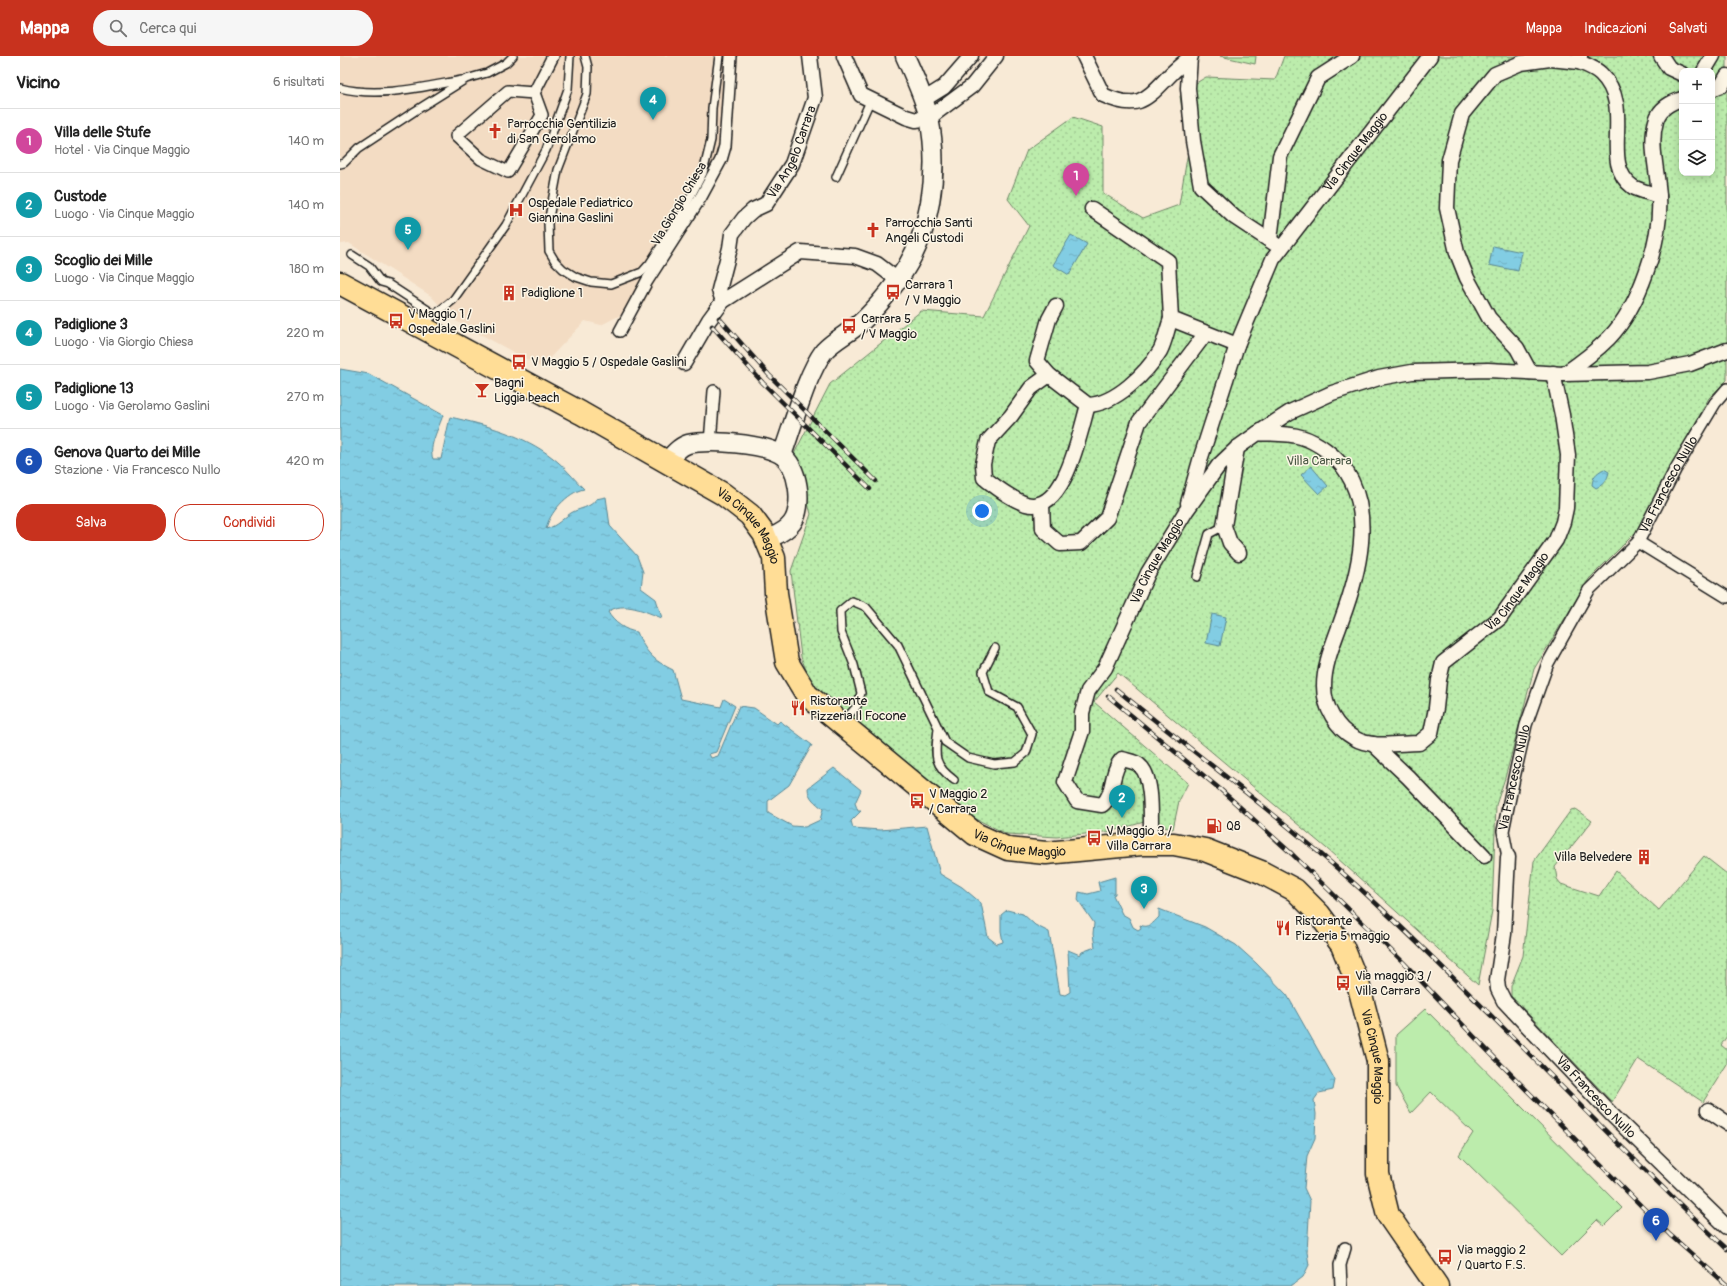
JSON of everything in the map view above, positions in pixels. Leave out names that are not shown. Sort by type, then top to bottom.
[{"type":"main road","name":"Via Cinque Maggio","points":[[340,283],[375,291],[427,320],[552,396],[692,478],[723,494],[750,515],[768,535],[774,558],[776,593],[787,662],[807,695],[975,834],[1008,849],[1046,853],[1151,844],[1174,844],[1206,850],[1261,872],[1295,890],[1319,914],[1342,944],[1359,987],[1378,1061],[1378,1174],[1388,1215],[1436,1286]]},
{"type":"street","points":[[534,93],[508,91],[456,136],[481,159],[508,172],[542,115],[534,93],[553,56]]},
{"type":"street","name":"Via Giorgio Chiesa","points":[[620,331],[647,281],[701,197],[721,160],[725,146],[731,56]]},
{"type":"street","name":"Via Angelo Carrara","points":[[723,301],[719,290],[730,248],[732,234],[744,218],[753,210],[766,204],[792,164],[815,98],[810,56]]},
{"type":"street","points":[[844,56],[862,95],[906,117],[916,120],[929,118],[972,86],[996,56]]},
{"type":"street","points":[[667,462],[675,452],[687,444],[710,443],[760,446],[782,455],[809,380],[825,351],[859,324],[898,280],[915,250],[927,220],[933,173],[929,118],[905,56]]},
{"type":"street","points":[[922,100],[944,87],[971,56]]},
{"type":"street","points":[[1084,56],[1103,95],[1120,103],[1135,102],[1150,96],[1190,56]]},
{"type":"street","points":[[1190,56],[1188,88],[1193,141],[1201,186],[1234,217],[1276,244]]},
{"type":"street","name":"Via Cinque Maggio","points":[[1186,511],[1201,457],[1237,345],[1273,259],[1276,244],[1280,156],[1318,78],[1352,56]]},
{"type":"street","name":"Via Cinque Maggio","points":[[1276,244],[1430,56]]},
{"type":"street","points":[[1661,56],[1669,68],[1679,73]]},
{"type":"street","points":[[1706,68],[1713,56]]},
{"type":"street","points":[[1530,372],[1518,348],[1489,318],[1467,278],[1457,253],[1447,208],[1449,160],[1462,114],[1495,74],[1521,63],[1550,59],[1580,59],[1600,73],[1613,91],[1618,110],[1616,159],[1620,174],[1634,187],[1659,196]]},
{"type":"street","points":[[1715,88],[1722,85],[1727,76]]},
{"type":"street","points":[[1558,374],[1588,357],[1610,337],[1631,307],[1652,255],[1658,228],[1659,196],[1653,136],[1656,119],[1669,103],[1679,100]]},
{"type":"street","points":[[1056,306],[1048,319],[1037,361],[1048,375],[1088,405],[1099,405],[1133,384],[1160,350],[1171,319],[1168,261],[1092,209]]},
{"type":"street","points":[[684,363],[709,320],[723,301],[800,252],[855,256],[877,264],[898,280]]},
{"type":"street","points":[[1171,319],[1237,345]]},
{"type":"street","points":[[1042,504],[1043,529],[1060,544],[1081,543],[1107,518],[1139,422],[1206,333]]},
{"type":"street","name":"Via Cinque Maggio","points":[[1151,844],[1151,790],[1141,766],[1133,761],[1122,760],[1117,765],[1107,800],[1102,805],[1077,801],[1065,782],[1082,731],[1082,713],[1088,692],[1105,668],[1148,573],[1186,511],[1219,465],[1237,448],[1290,412],[1332,393],[1379,378],[1412,372],[1530,372],[1558,374],[1648,372],[1690,364],[1727,350]]},
{"type":"street","name":"Via Cinque Maggio","points":[[1258,433],[1300,437],[1316,444],[1339,460],[1352,480],[1360,502],[1362,530],[1359,554],[1345,611],[1325,669],[1324,686],[1326,703],[1339,727],[1355,739],[1373,744],[1419,743],[1431,733],[1436,708],[1438,680],[1444,663],[1500,618],[1556,540],[1563,522],[1566,508],[1568,455],[1558,374]]},
{"type":"street","points":[[1048,375],[1031,388],[1011,416],[988,441],[984,464],[984,478],[1001,490],[1027,504],[1042,504],[1051,498],[1061,484],[1069,468],[1088,405]]},
{"type":"street","name":"Via Francesco Nullo","points":[[1727,389],[1715,403],[1675,470],[1638,542],[1589,590],[1548,664],[1526,725],[1503,831],[1508,857],[1504,934],[1497,980],[1498,989],[1504,1001],[1611,1114],[1727,1227]]},
{"type":"street","points":[[710,443],[714,391]]},
{"type":"street","points":[[1237,448],[1224,526],[1230,544],[1238,553]]},
{"type":"street","name":"Via Cinque Maggio","points":[[768,535],[781,533],[792,523],[799,506],[798,481],[782,455]]},
{"type":"street","points":[[1638,542],[1727,597]]},
{"type":"street","name":"Via Cinque Maggio","points":[[1373,744],[1408,777],[1484,856]]},
{"type":"street","points":[[1708,1110],[1727,1122]]},
{"type":"street","points":[[1342,1286],[1340,1265],[1345,1248]]},
{"type":"lane","points":[[340,88],[357,92],[427,87],[487,73],[506,63],[513,56]]},
{"type":"lane","points":[[427,320],[453,300],[506,225],[546,150],[568,90],[570,56]]},
{"type":"lane","points":[[585,56],[588,67],[587,94],[558,170],[548,223],[549,251],[555,261],[563,269],[576,276],[591,282],[611,284],[642,272],[650,263],[681,215],[703,173],[711,140],[712,108],[719,56]]},
{"type":"lane","points":[[340,164],[377,136],[466,79]]},
{"type":"lane","points":[[836,177],[871,99]]},
{"type":"lane","points":[[352,255],[369,266],[375,291]]},
{"type":"lane","points":[[1197,577],[1209,534],[1224,526]]},
{"type":"lane","points":[[841,723],[857,706],[861,693],[854,665],[841,632],[840,611],[852,602],[866,607],[898,645],[945,742],[968,758],[994,764],[1016,762],[1026,753],[1032,734],[1017,707],[989,692],[983,672],[995,648]]},
{"type":"lane","points":[[938,729],[934,757],[945,774],[954,780]]},
{"type":"shaded area","name":"Ospedale Pediatrico Giannina Gaslini","points":[[340,56],[726,56],[724,131],[710,177],[644,303],[601,325],[585,321],[541,367],[452,319],[431,296],[349,243],[340,244]]},
{"type":"green space","points":[[1220,56],[1256,56],[1255,64]]},
{"type":"green space","name":"Villa Carrara","points":[[1284,56],[1727,56],[1727,380],[1709,398],[1635,533],[1589,579],[1534,669],[1505,778],[1496,805],[1492,911],[1478,985],[1326,848],[1118,673],[1094,702],[1188,783],[1179,801],[1173,829],[1163,827],[1160,823],[1144,822],[1113,831],[1057,837],[1007,834],[974,818],[811,683],[801,657],[791,571],[811,514],[794,454],[830,384],[921,311],[984,316],[1029,226],[1008,199],[1027,150],[1073,117],[1103,127],[1103,193],[1143,218],[1179,205],[1188,152],[1180,96],[1188,88],[1206,77],[1275,80]]},
{"type":"green space","points":[[1575,809],[1592,821],[1555,867],[1557,879],[1561,884],[1599,896],[1616,871],[1659,910],[1704,856],[1727,874],[1727,1036],[1721,1045],[1727,1050],[1727,1064],[1703,1102],[1638,1059],[1612,1102],[1511,996],[1511,986],[1523,956],[1534,861],[1571,810]]},
{"type":"green space","points":[[1425,1009],[1622,1208],[1604,1226],[1597,1220],[1561,1256],[1459,1155],[1473,1133],[1431,1092],[1411,1113],[1396,1086],[1396,1035]]},
{"type":"water","points":[[1071,235],[1087,244],[1069,275],[1053,265]]},
{"type":"water","points":[[1493,246],[1522,252],[1518,271],[1489,265]]},
{"type":"water","points":[[340,369],[369,374],[443,415],[433,443],[433,459],[441,459],[450,417],[491,427],[517,437],[542,450],[557,461],[584,489],[572,494],[560,504],[551,516],[546,529],[550,528],[574,511],[588,506],[596,499],[606,497],[610,526],[637,556],[643,572],[641,588],[656,599],[662,618],[642,610],[627,607],[621,607],[608,612],[610,616],[624,628],[637,632],[647,651],[660,663],[673,670],[681,699],[721,707],[724,699],[735,706],[716,752],[709,754],[711,758],[718,756],[739,706],[754,708],[777,724],[780,721],[812,745],[789,785],[768,801],[768,813],[792,826],[805,827],[820,820],[823,809],[809,795],[808,788],[834,768],[861,790],[855,803],[858,811],[861,811],[851,821],[853,828],[880,830],[927,826],[940,874],[962,887],[981,903],[988,937],[997,944],[1003,942],[1001,915],[1007,910],[1023,914],[1035,925],[1049,932],[1060,994],[1065,995],[1070,992],[1068,950],[1080,955],[1082,952],[1095,947],[1093,934],[1094,923],[1078,900],[1079,892],[1088,894],[1100,891],[1098,882],[1115,877],[1115,894],[1113,895],[1122,914],[1129,918],[1133,927],[1138,930],[1141,928],[1140,925],[1151,925],[1159,917],[1159,909],[1205,927],[1236,945],[1256,963],[1287,995],[1335,1080],[1333,1090],[1319,1093],[1314,1100],[1316,1114],[1315,1138],[1307,1156],[1304,1188],[1310,1201],[1307,1252],[1309,1265],[1303,1277],[1291,1286],[340,1286]]},
{"type":"water","points":[[1311,466],[1328,486],[1319,494],[1301,475]]},
{"type":"water","points":[[1604,469],[1609,472],[1607,478],[1603,484],[1596,488],[1592,485],[1593,479],[1597,473]]},
{"type":"water","points":[[1212,614],[1226,617],[1220,646],[1206,643]]},
{"type":"railway","points":[[719,318],[769,375],[876,481]]},
{"type":"railway","points":[[712,326],[763,383],[870,489]]},
{"type":"railway","points":[[1116,689],[1285,824],[1382,909],[1469,993],[1640,1165],[1727,1249]]},
{"type":"railway","points":[[1108,696],[1221,790],[1292,854],[1404,963],[1485,1048],[1670,1235],[1727,1285]]},
{"type":"place","name":"Padiglione 3","points":[[653,120]]},
{"type":"place","name":"Parrocchia Gentilizia di San Gerolamo","points":[[495,131]]},
{"type":"place","name":"Villa delle Stufe","points":[[1076,196]]},
{"type":"place","name":"Ospedale Pediatrico Giannina Gaslini","points":[[516,210]]},
{"type":"place","name":"Parrocchia Santi Angeli Custodi","points":[[873,230]]},
{"type":"place","name":"Padiglione 13","points":[[408,250]]},
{"type":"place","name":"Carrara 1 / V Maggio","points":[[893,292]]},
{"type":"place","name":"Padiglione 1","points":[[509,293]]},
{"type":"place","name":"V Maggio 1 / Ospedale Gaslini","points":[[396,321]]},
{"type":"place","name":"Carrara 5 / V Maggio","points":[[849,326]]},
{"type":"place","name":"V Maggio 5 / Ospedale Gaslini","points":[[519,362]]},
{"type":"place","name":"Bagni Liggia beach","points":[[482,390]]},
{"type":"place","name":"Ristorante Pizzeria Il Focone","points":[[798,708]]},
{"type":"place","name":"V Maggio 2 / Carrara","points":[[917,801]]},
{"type":"place","name":"Custode","points":[[1122,818]]},
{"type":"place","name":"Q8","points":[[1214,826]]},
{"type":"place","name":"V Maggio 3 / Villa Carrara","points":[[1094,838]]},
{"type":"place","name":"Villa Belvedere","points":[[1644,857]]},
{"type":"place","name":"Scoglio dei Mille","points":[[1144,909]]},
{"type":"place","name":"Ristorante Pizzeria 5 maggio","points":[[1283,928]]},
{"type":"place","name":"Via maggio 3 / Villa Carrara","points":[[1343,983]]},
{"type":"place","name":"Genova Quarto dei Mille","points":[[1656,1241]]},
{"type":"place","name":"Via maggio 2 / Quarto F.S.","points":[[1445,1257]]}]
